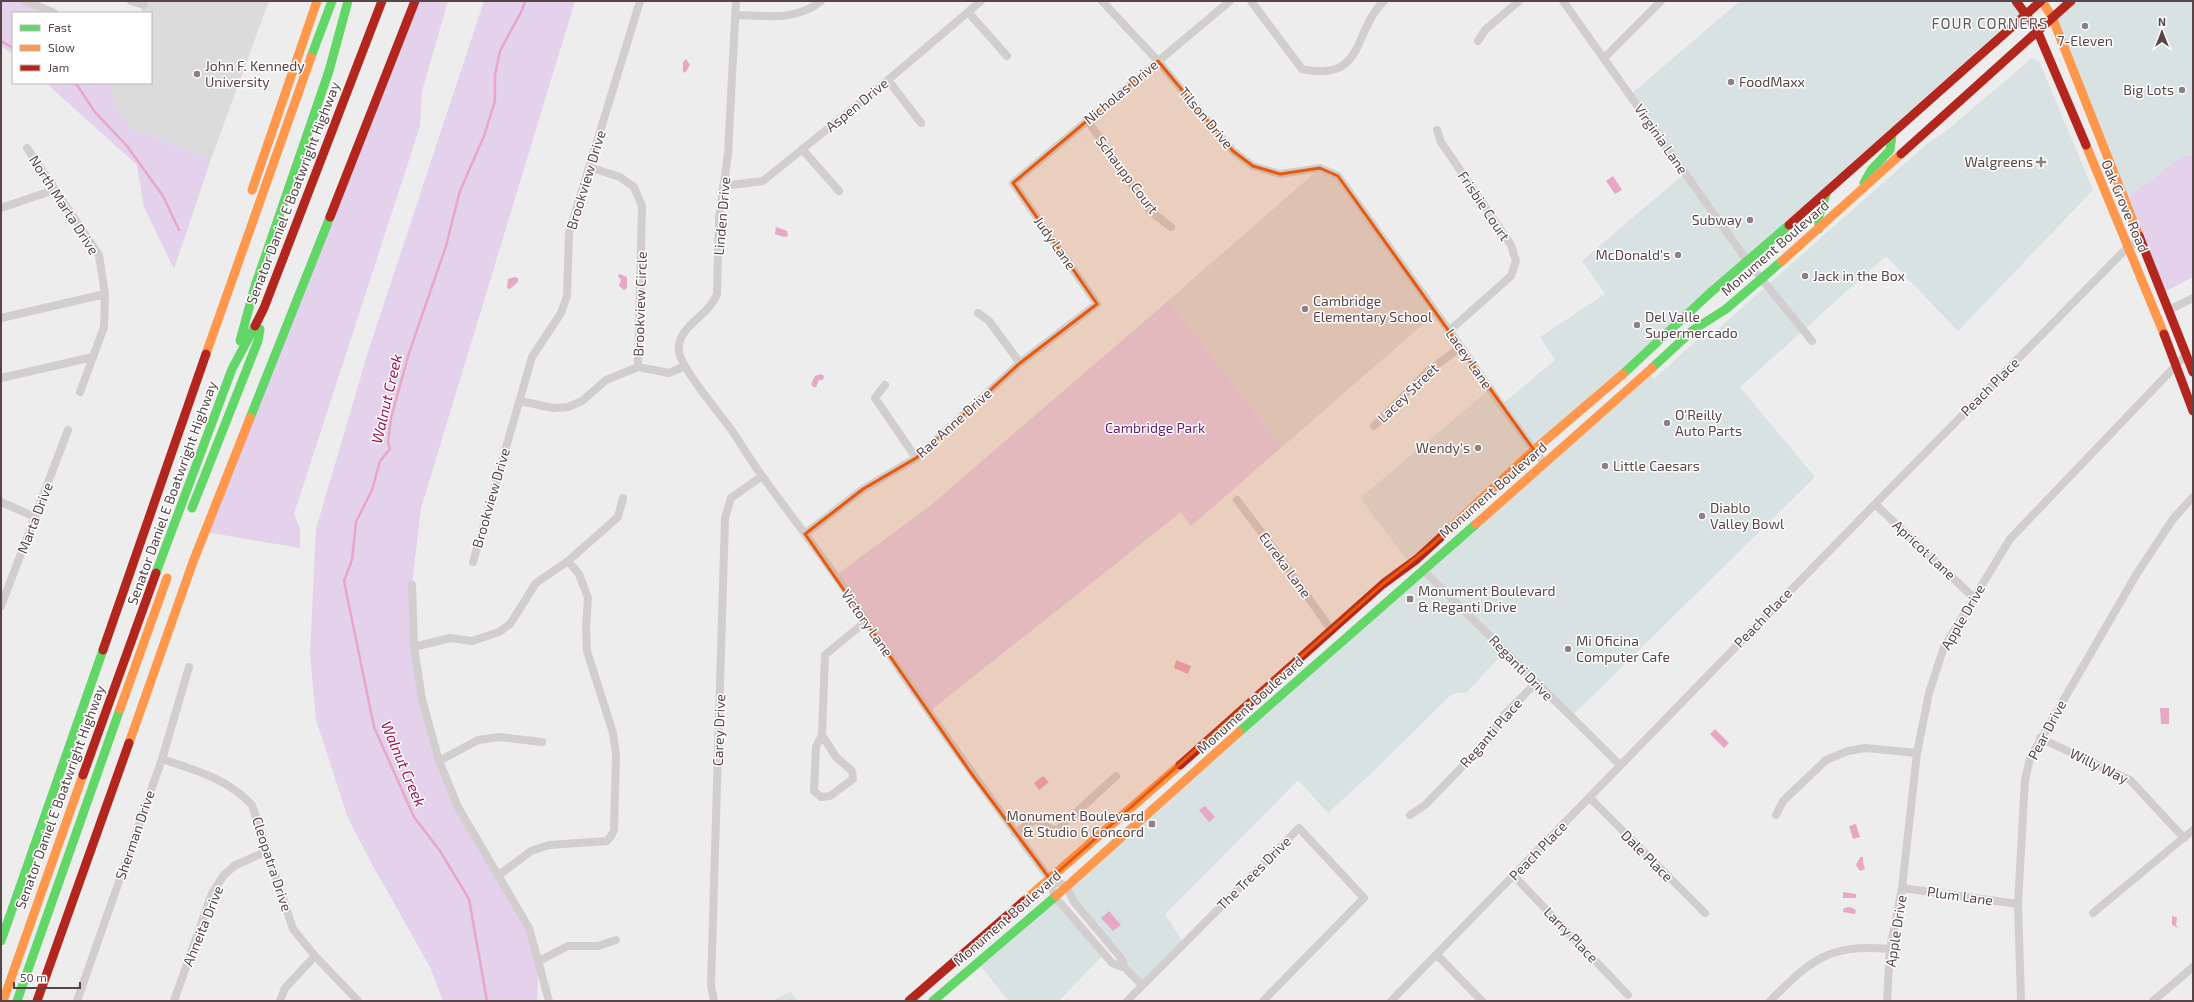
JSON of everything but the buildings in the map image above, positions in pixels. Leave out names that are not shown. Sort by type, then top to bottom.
[{"type":"main road","points":[[251,196],[317,1]]},
{"type":"main road","points":[[1,941],[225,297],[286,124],[332,1]]},
{"type":"main road","points":[[232,369],[254,286],[329,71],[348,1]]},
{"type":"main road","name":"Senator Daniel E Boatwright Highway","points":[[3,1001],[130,646],[232,369],[264,308],[382,1]]},
{"type":"main road","points":[[37,1001],[193,562],[415,1]]},
{"type":"main road","name":"Oak Grove Road","points":[[2016,1],[2038,30],[2127,248],[2157,315],[2193,411]]},
{"type":"main road","name":"Oak Grove Road","points":[[2042,1],[2052,17],[2193,372]]},
{"type":"main road","name":"Monument Boulevard","points":[[909,1001],[1332,631],[1383,584],[1417,559],[1534,450],[1621,376],[1710,294],[1826,194],[2025,14],[2042,1]]},
{"type":"main road","name":"Monument Boulevard","points":[[933,1001],[1055,897],[1611,405],[1693,330],[1726,309],[1760,278],[1819,229],[2071,1]]},
{"type":"main road","points":[[1857,194],[1872,169],[1890,150],[1892,135]]},
{"type":"main road","points":[[1819,229],[1820,216],[1826,194]]},
{"type":"main road","points":[[225,297],[233,254],[246,211]]},
{"type":"main road","points":[[189,518],[258,341],[264,308]]},
{"type":"main road","points":[[18,1001],[170,568]]},
{"type":"street","points":[[26,1],[52,12]]},
{"type":"street","points":[[131,1],[143,6]]},
{"type":"street","name":"Brookview Drive","points":[[472,562],[532,357],[561,313],[567,296],[569,234],[640,1]]},
{"type":"street","name":"Linden Drive","points":[[685,366],[679,353],[679,341],[683,333],[713,305],[717,294],[719,218],[728,154],[736,1]]},
{"type":"street","points":[[736,15],[779,17],[811,9],[821,1]]},
{"type":"street","name":"Aspen Drive","points":[[723,186],[763,181],[888,80],[981,1]]},
{"type":"street","name":"Tilson Drive","points":[[1102,1],[1158,61],[1233,151],[1252,166],[1280,174],[1320,168],[1338,176]]},
{"type":"street","name":"Nicholas Drive","points":[[1013,183],[1230,1]]},
{"type":"street","points":[[1252,1],[1302,69],[1319,73],[1338,69],[1348,62],[1358,47],[1378,7],[1384,1]]},
{"type":"street","points":[[1478,41],[1485,30],[1518,1]]},
{"type":"street","name":"Virginia Lane","points":[[1563,1],[1748,262],[1812,340]]},
{"type":"street","points":[[1604,58],[1661,1]]},
{"type":"street","points":[[968,12],[1007,56]]},
{"type":"street","points":[[888,80],[921,123]]},
{"type":"street","name":"Schaupp Court","points":[[1087,120],[1150,211],[1171,227]]},
{"type":"street","name":"Frisbie Court","points":[[1437,130],[1441,142],[1511,245],[1516,261],[1511,276],[1449,331]]},
{"type":"street","name":"North Marta Drive","points":[[27,148],[99,255],[105,294],[104,327],[93,357]]},
{"type":"street","points":[[802,148],[839,191]]},
{"type":"street","name":"Brookview Circle","points":[[520,400],[553,408],[568,408],[582,401],[606,380],[638,367],[642,206],[634,187],[620,177],[589,167]]},
{"type":"street","name":"Lacey Lane","points":[[1338,176],[1544,463]]},
{"type":"street","name":"Judy Lane","points":[[1013,183],[1098,304]]},
{"type":"street","points":[[1,208],[54,190]]},
{"type":"street","name":"Peach Place","points":[[1391,1001],[1875,504],[2127,248],[2141,240]]},
{"type":"street","points":[[1,318],[105,294]]},
{"type":"street","points":[[2169,310],[2193,298]]},
{"type":"street","name":"Rae Anne Drive","points":[[805,534],[863,489],[916,458],[1020,363],[1098,304]]},
{"type":"street","points":[[978,313],[989,322],[1020,363]]},
{"type":"street","name":"Lacey Street","points":[[1374,426],[1427,372],[1461,347]]},
{"type":"street","name":"Apple Drive","points":[[1886,1001],[1890,949],[1902,888],[1917,753],[1929,693],[1944,647],[1973,597],[2010,539],[2176,368],[2186,355]]},
{"type":"street","points":[[1,378],[93,357]]},
{"type":"street","points":[[80,392],[93,357]]},
{"type":"street","points":[[638,367],[669,372],[685,366]]},
{"type":"street","name":"Victory Lane","points":[[685,366],[762,476],[805,534],[968,768],[1050,879]]},
{"type":"street","points":[[885,385],[875,398],[916,458]]},
{"type":"street","name":"Marta Drive","points":[[1,603],[68,430]]},
{"type":"street","name":"Carey Drive","points":[[714,1001],[711,985],[725,518],[731,498],[762,476]]},
{"type":"street","name":"Pear Drive","points":[[2021,1001],[2018,904],[2025,780],[2030,758],[2040,738],[2136,575],[2173,519],[2193,497]]},
{"type":"street","points":[[414,647],[450,638],[472,641],[499,632],[510,624],[536,583],[568,561],[618,517],[623,498]]},
{"type":"street","name":"Eureka Lane","points":[[1236,500],[1274,549],[1332,631]]},
{"type":"street","points":[[1,502],[35,518]]},
{"type":"street","name":"Apricot Lane","points":[[1875,504],[1973,597]]},
{"type":"street","points":[[499,875],[531,851],[549,845],[606,840],[611,836],[614,830],[616,755],[613,733],[587,651],[586,628],[588,598],[579,574],[568,561]]},
{"type":"street","name":"Reganti Drive","points":[[1423,570],[1620,765]]},
{"type":"street","points":[[412,585],[414,647],[422,699],[439,761],[458,807],[530,928],[549,1001]]},
{"type":"street","points":[[822,735],[836,757],[852,771],[853,776],[853,779],[826,798],[814,791],[816,747],[822,735],[825,655],[831,648],[866,621]]},
{"type":"street","name":"Sherman Drive","points":[[77,1001],[162,759],[189,667]]},
{"type":"street","name":"Reganti Place","points":[[1410,815],[1425,805],[1485,744],[1490,738],[1500,719],[1536,683]]},
{"type":"street","points":[[439,761],[478,740],[500,737],[542,742]]},
{"type":"street","name":"Willy Way","points":[[2040,738],[2130,780],[2184,838]]},
{"type":"street","points":[[1776,815],[1783,801],[1826,760],[1848,751],[1865,748],[1917,753]]},
{"type":"street","name":"Cleopatra Drive","points":[[162,759],[220,780],[239,792],[252,805],[293,929],[315,956],[358,1001]]},
{"type":"street","points":[[1015,833],[1036,819],[1056,830],[1116,776]]},
{"type":"street","name":"Dale Place","points":[[1590,798],[1705,913]]},
{"type":"street","name":"The Trees Drive","points":[[1127,1001],[1299,828],[1364,898],[1263,1001]]},
{"type":"street","points":[[2093,913],[2193,830]]},
{"type":"street","name":"Ahneita Drive","points":[[174,1001],[212,893],[224,875],[234,866],[267,851]]},
{"type":"street","name":"Larry Place","points":[[1514,876],[1628,995]]},
{"type":"street","points":[[1050,879],[1066,886],[1074,902],[1121,958],[1125,968],[1142,986]]},
{"type":"street","points":[[1050,879],[1055,897],[1112,963],[1125,968]]},
{"type":"street","name":"Plum Lane","points":[[1902,888],[2018,904]]},
{"type":"street","points":[[539,961],[568,946],[598,946],[616,940]]},
{"type":"street","points":[[1770,1001],[1802,969],[1820,957],[1864,947],[1890,949]]},
{"type":"street","points":[[1436,955],[1482,1001]]},
{"type":"street","points":[[280,1001],[285,988],[315,956]]},
{"type":"street","points":[[2153,1001],[2193,967]]},
{"type":"highlighted area","points":[[1158,61],[1233,151],[1253,166],[1280,174],[1320,168],[1338,176],[1534,450],[1431,546],[1383,584],[1050,879],[971,773],[805,534],[863,489],[916,458],[1020,363],[1097,304],[1013,183]]},
{"type":"shaded area","name":"John F. Kennedy University","points":[[145,1],[269,1],[211,159],[133,129],[114,105],[111,84],[152,84],[152,12],[140,12]]},
{"type":"shaded area","points":[[1740,1],[2016,1],[2025,14],[1410,564],[1360,498],[1490,389],[1501,405],[1555,360],[1540,337],[1605,294],[1582,261],[1685,173],[1630,95]]},
{"type":"shaded area","points":[[2071,1],[2193,1],[2193,155],[2183,156],[2124,200],[2052,17]]},
{"type":"shaded area","points":[[2032,58],[2039,61],[2093,190],[1958,331],[1886,256],[1740,387],[1815,477],[1571,717],[1505,651],[1467,692],[1452,694],[1380,765],[1328,813],[1298,780],[1165,914],[1184,944],[1142,985],[1066,886],[1647,372],[1654,379],[1698,339],[1710,336],[1927,144],[1946,131]]},
{"type":"shaded area","points":[[686,59],[690,65],[685,73],[683,71],[683,62]]},
{"type":"shaded area","name":"Cambridge Elementary School","points":[[1320,168],[1338,176],[1436,313],[1282,447],[1169,300]]},
{"type":"shaded area","points":[[1613,176],[1622,190],[1615,194],[1606,181]]},
{"type":"shaded area","points":[[776,227],[787,231],[788,236],[784,237],[775,234]]},
{"type":"shaded area","points":[[620,274],[627,277],[627,288],[624,290],[619,286],[621,280],[618,276]]},
{"type":"shaded area","points":[[515,277],[518,278],[518,282],[510,289],[507,288],[508,279]]},
{"type":"shaded area","points":[[821,374],[824,376],[823,380],[819,380],[816,387],[813,387],[811,384],[815,376]]},
{"type":"shaded area","points":[[1176,660],[1191,666],[1188,674],[1174,668]]},
{"type":"shaded area","points":[[2160,708],[2169,708],[2169,724],[2161,724]]},
{"type":"shaded area","points":[[1715,729],[1729,743],[1724,748],[1710,734]]},
{"type":"shaded area","points":[[1043,776],[1049,782],[1039,790],[1034,783]]},
{"type":"shaded area","points":[[1205,806],[1215,817],[1209,822],[1199,810]]},
{"type":"shaded area","points":[[1856,824],[1860,837],[1853,839],[1849,826]]},
{"type":"shaded area","points":[[1860,857],[1863,857],[1865,869],[1860,871],[1856,865]]},
{"type":"shaded area","points":[[1843,892],[1856,894],[1856,898],[1843,898]]},
{"type":"shaded area","points":[[1055,897],[1104,954],[1059,1001],[1009,1001],[978,963]]},
{"type":"shaded area","points":[[1850,907],[1856,910],[1855,914],[1843,912],[1844,908]]},
{"type":"shaded area","points":[[1109,911],[1121,925],[1113,931],[1101,918]]},
{"type":"shaded area","points":[[2172,916],[2177,917],[2176,925],[2179,928],[2172,925]]},
{"type":"shaded area","points":[[791,992],[798,1001],[772,1001],[784,995]]},
{"type":"green space","points":[[1,1],[26,1],[52,12],[12,12],[12,53],[1,46]]},
{"type":"green space","points":[[415,1],[448,1],[422,91],[420,126],[294,514],[300,529],[300,548],[205,532]]},
{"type":"green space","points":[[484,1],[575,1],[421,508],[412,585],[422,699],[458,807],[529,928],[539,961],[537,1001],[443,1001],[430,967],[373,866],[348,818],[316,720],[310,654],[316,529],[368,352]]},
{"type":"green space","points":[[47,84],[111,84],[114,105],[133,129],[211,159],[174,269],[144,207],[137,165]]},
{"type":"green space","points":[[2193,155],[2193,277],[2162,293],[2124,200],[2183,156]]},
{"type":"green space","name":"Cambridge Park","points":[[1169,300],[1282,447],[1191,526],[1181,512],[929,712],[835,576],[931,505]]},
{"type":"waterway","name":"Walnut Creek","points":[[487,1001],[469,899],[440,851],[414,817],[374,727],[344,581],[352,560],[356,522],[372,490],[380,461],[390,449],[388,442],[391,418],[409,353],[446,246],[460,191],[484,136],[495,101],[495,75],[500,51],[522,10],[525,1]]},
{"type":"waterway","points":[[1,41],[12,47]]},
{"type":"waterway","points":[[75,84],[95,112],[127,146],[163,196],[179,230]]},
{"type":"traffic: fast","points":[[311,57],[332,1]]},
{"type":"traffic: fast","points":[[240,341],[255,286],[329,71],[348,1]]},
{"type":"traffic: fast","points":[[1864,183],[1872,169],[1890,150],[1892,135]]},
{"type":"traffic: fast","points":[[1819,229],[1819,216],[1826,194]]},
{"type":"traffic: fast","points":[[250,418],[330,217]]},
{"type":"traffic: fast","points":[[1623,374],[1710,293],[1789,225]]},
{"type":"traffic: fast","points":[[1652,368],[1693,330],[1726,309],[1782,261]]},
{"type":"traffic: fast","points":[[156,573],[232,369],[255,326]]},
{"type":"traffic: fast","points":[[192,508],[258,341],[260,329]]},
{"type":"traffic: fast","points":[[1239,732],[1476,524]]},
{"type":"traffic: fast","points":[[1,941],[103,650]]},
{"type":"traffic: fast","points":[[17,1001],[120,709]]},
{"type":"traffic: fast","points":[[933,1001],[1056,896]]},
{"type":"traffic: slow","points":[[252,190],[317,1]]},
{"type":"traffic: slow","points":[[2042,1],[2052,17],[2139,236]]},
{"type":"traffic: slow","points":[[206,354],[311,57]]},
{"type":"traffic: slow","points":[[2086,145],[2164,334]]},
{"type":"traffic: slow","points":[[1782,261],[1901,154]]},
{"type":"traffic: slow","points":[[1476,524],[1652,368]]},
{"type":"traffic: slow","points":[[1442,536],[1534,450],[1623,374]]},
{"type":"traffic: slow","points":[[129,743],[193,562],[250,418]]},
{"type":"traffic: slow","points":[[120,709],[167,578]]},
{"type":"traffic: slow","points":[[1056,896],[1239,732]]},
{"type":"traffic: slow","points":[[1024,901],[1180,765]]},
{"type":"traffic: slow","points":[[3,1001],[83,775]]},
{"type":"traffic: jam","points":[[255,326],[264,308],[382,1]]},
{"type":"traffic: jam","points":[[330,217],[415,1]]},
{"type":"traffic: jam","points":[[2016,1],[2037,30],[2086,145]]},
{"type":"traffic: jam","points":[[1789,225],[2041,1]]},
{"type":"traffic: jam","points":[[1901,154],[2071,1]]},
{"type":"traffic: jam","points":[[2139,236],[2193,372]]},
{"type":"traffic: jam","points":[[2164,334],[2193,411]]},
{"type":"traffic: jam","points":[[103,650],[206,354]]},
{"type":"traffic: jam","points":[[1180,765],[1383,584],[1417,559],[1442,536]]},
{"type":"traffic: jam","points":[[83,775],[156,573]]},
{"type":"traffic: jam","points":[[37,1001],[129,743]]},
{"type":"traffic: jam","points":[[909,1001],[1024,901]]},
{"type":"place","name":"7-Eleven","points":[[2085,26]]},
{"type":"place","name":"John F. Kennedy University","points":[[197,74]]},
{"type":"place","name":"FoodMaxx","points":[[1731,82]]},
{"type":"place","name":"Big Lots","points":[[2182,90]]},
{"type":"place","name":"Walgreens","points":[[2041,162]]},
{"type":"place","name":"Subway","points":[[1750,220]]},
{"type":"place","name":"McDonald's","points":[[1678,255]]},
{"type":"place","name":"Jack in the Box","points":[[1805,276]]},
{"type":"place","name":"Cambridge Elementary School","points":[[1305,309]]},
{"type":"place","name":"Del Valle Supermercado","points":[[1637,325]]},
{"type":"place","name":"O'Reilly Auto Parts","points":[[1667,423]]},
{"type":"place","name":"Wendy's","points":[[1478,448]]},
{"type":"place","name":"Little Caesars","points":[[1605,466]]},
{"type":"place","name":"Diablo Valley Bowl","points":[[1702,516]]},
{"type":"place","name":"Monument Boulevard & Reganti Drive","points":[[1410,599]]},
{"type":"place","name":"Mi Oficina Computer Cafe","points":[[1568,649]]},
{"type":"place","name":"Monument Boulevard & Studio 6 Concord","points":[[1152,824]]},
{"type":"district","name":"FOUR CORNERS","points":[[1990,24]]}]
